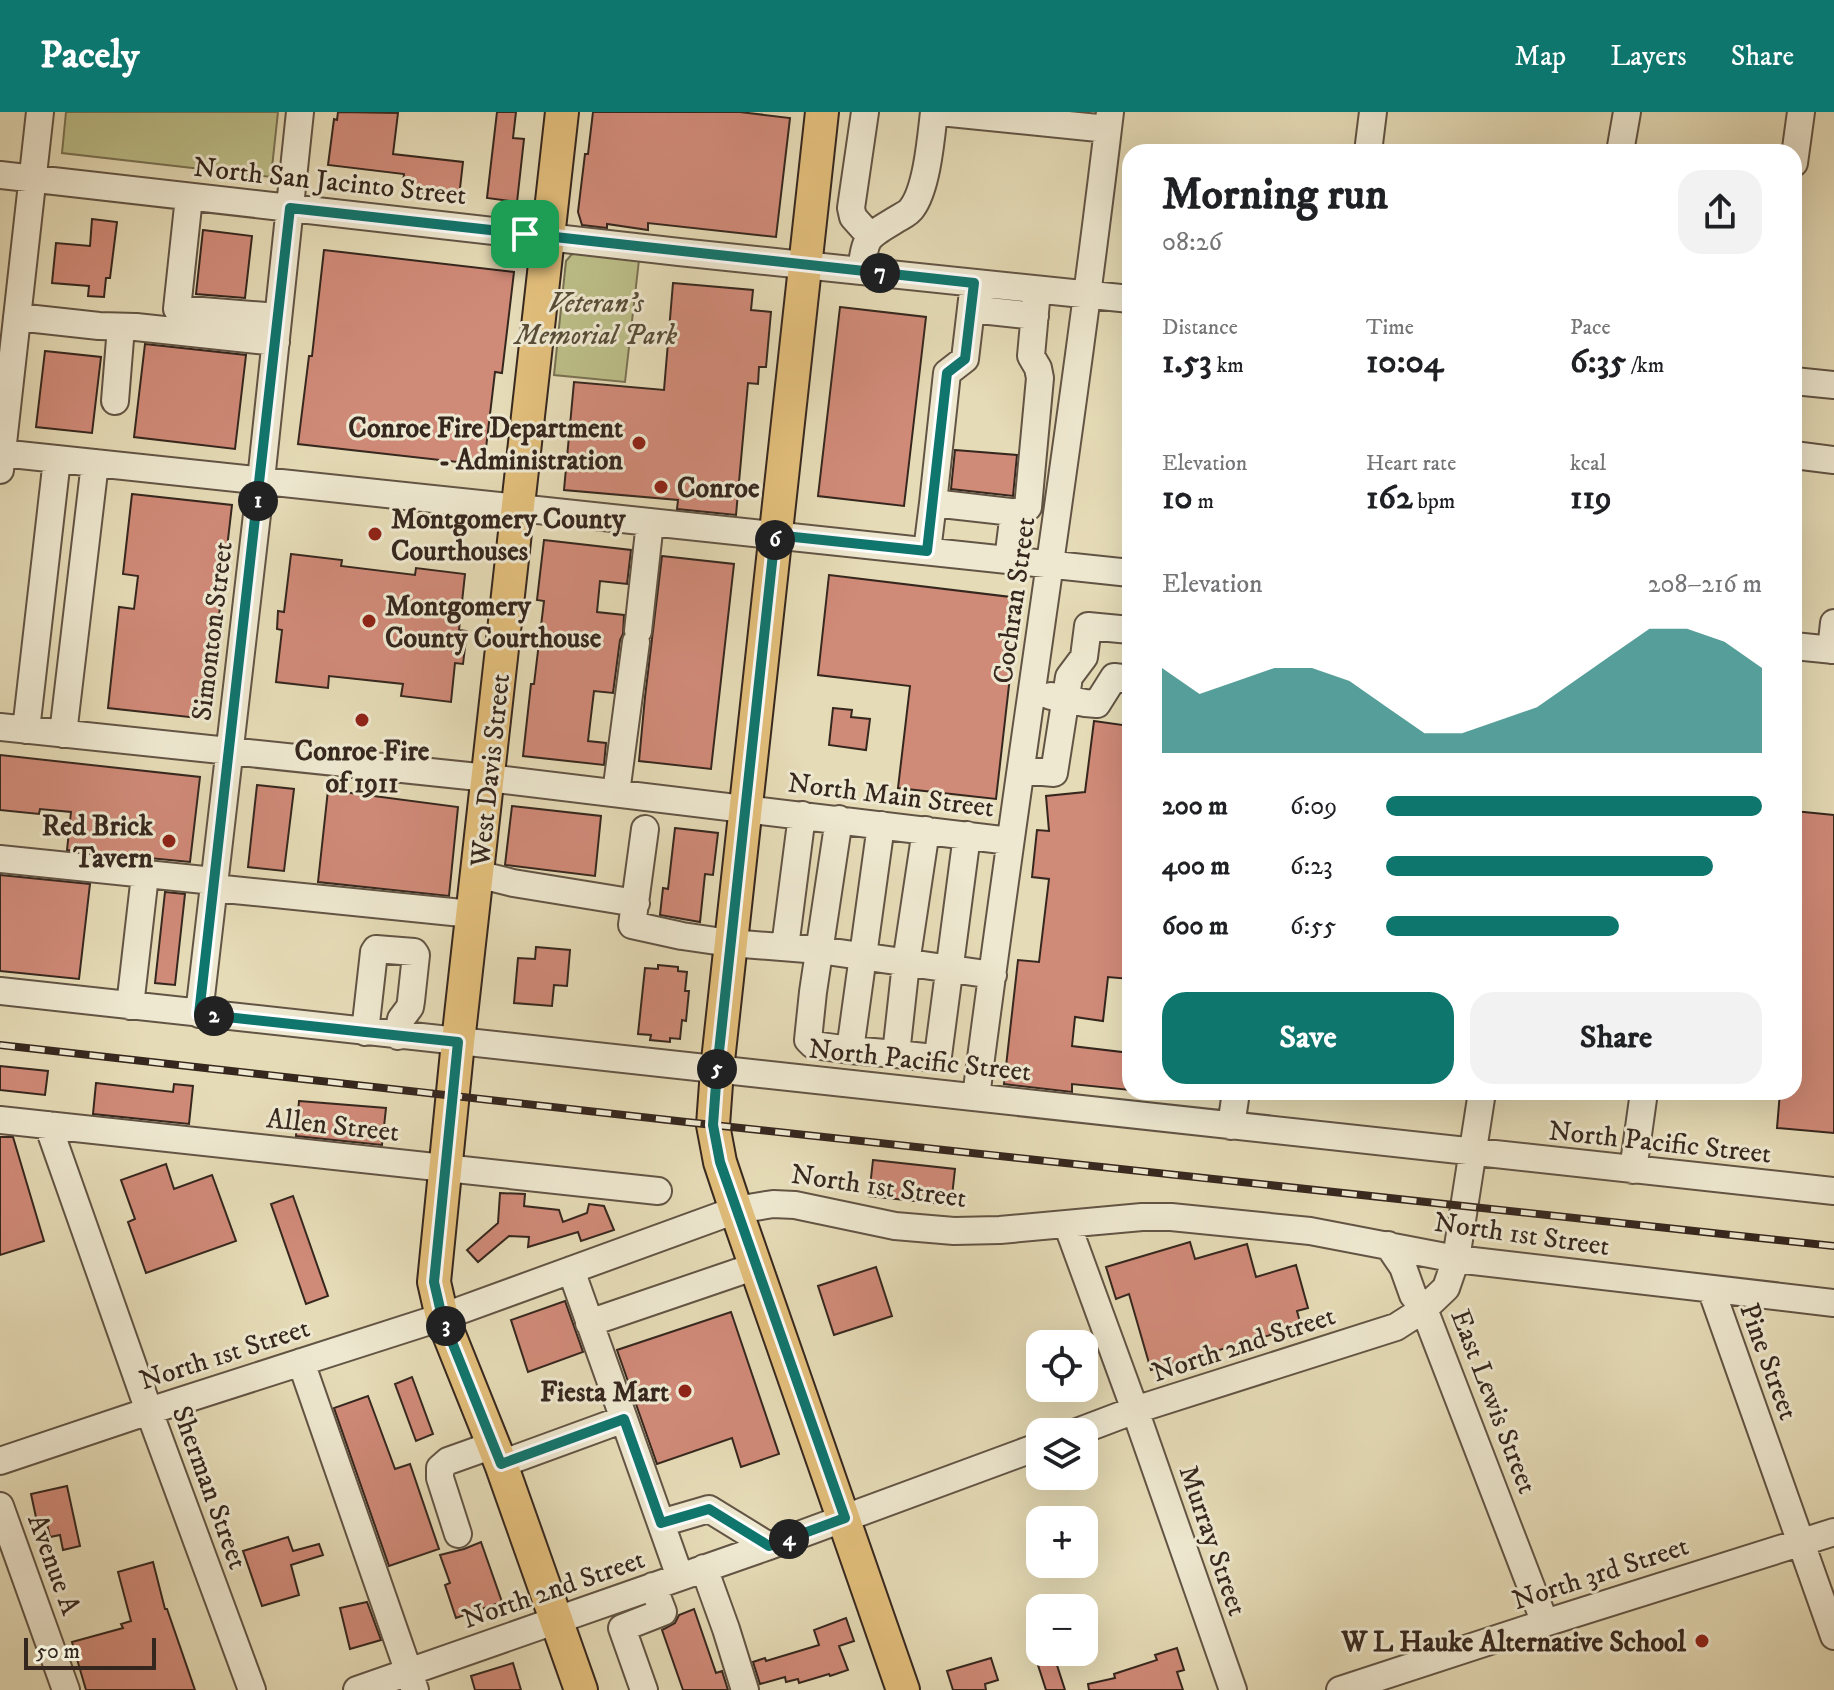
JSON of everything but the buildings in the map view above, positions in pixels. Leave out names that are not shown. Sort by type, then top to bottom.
[{"type":"main road","name":"West Davis Street","points":[[562,112],[452,1095],[434,1282],[442,1317],[497,1454],[581,1690]]},
{"type":"main road","points":[[822,112],[730,943],[713,1125],[720,1162],[736,1210],[903,1690]]},
{"type":"street","points":[[40,112],[32,180],[10,286],[17,317],[1,459],[57,459],[1122,572]]},
{"type":"street","name":"Simonton Street","points":[[199,1014],[300,112]]},
{"type":"street","points":[[865,112],[851,208],[853,217],[870,236]]},
{"type":"street","points":[[861,271],[870,236],[911,211],[919,196],[937,112],[1109,121]]},
{"type":"street","points":[[1369,144],[1373,112]]},
{"type":"street","points":[[1621,144],[1627,112]]},
{"type":"street","points":[[1797,144],[1801,112]]},
{"type":"street","name":"Cochran Street","points":[[976,1097],[1051,565],[1109,121]]},
{"type":"street","name":"North San Jacinto Street","points":[[0,175],[861,271],[972,296],[1037,290],[1122,298]]},
{"type":"street","points":[[189,197],[177,309],[277,330]]},
{"type":"street","points":[[933,503],[1020,513],[1028,507],[1040,378],[1031,356],[1037,290]]},
{"type":"street","points":[[927,551],[947,373],[965,359],[972,296],[1035,316]]},
{"type":"street","points":[[17,317],[121,327],[277,330]]},
{"type":"street","points":[[115,401],[121,327]]},
{"type":"street","points":[[1802,382],[1834,385]]},
{"type":"street","points":[[1033,456],[1064,463]]},
{"type":"street","points":[[1802,456],[1834,460]]},
{"type":"street","points":[[13,729],[57,459]]},
{"type":"street","points":[[63,734],[95,463]]},
{"type":"street","points":[[1008,560],[1014,512]]},
{"type":"street","points":[[616,793],[650,522]]},
{"type":"street","points":[[1802,647],[1832,650],[1834,623]]},
{"type":"street","points":[[1021,770],[1054,773],[1069,677],[1084,657],[1088,626],[1122,629]]},
{"type":"street","points":[[1032,693],[1097,704],[1114,677],[1122,678]]},
{"type":"street","name":"North Main Street","points":[[13,729],[488,778],[1010,841]]},
{"type":"street","points":[[785,947],[802,815]]},
{"type":"street","points":[[839,819],[808,1040],[813,1045],[938,1056],[967,835]]},
{"type":"street","points":[[856,1085],[854,1050],[862,956],[881,825]]},
{"type":"street","points":[[645,829],[632,925],[730,943],[819,950],[993,975]]},
{"type":"street","points":[[896,1054],[926,830]]},
{"type":"street","points":[[0,859],[472,914]]},
{"type":"street","points":[[477,874],[636,903]]},
{"type":"street","points":[[130,1006],[145,875]]},
{"type":"street","points":[[365,1032],[374,952],[376,949],[414,952],[410,1007],[401,1019],[398,1036]]},
{"type":"street","name":"North Pacific Street","points":[[0,991],[1834,1191]]},
{"type":"street","points":[[1231,1126],[1235,1100]]},
{"type":"street","name":"East Lewis Street","points":[[1481,1100],[1456,1259],[1446,1288],[1424,1309],[1545,1623]]},
{"type":"street","points":[[1633,1170],[1643,1100]]},
{"type":"street","name":"Allen Street","points":[[0,1120],[658,1191]]},
{"type":"street","name":"Sherman Street","points":[[48,1125],[252,1690]]},
{"type":"street","name":"North 1st Street","points":[[0,1461],[442,1317],[736,1210],[773,1204],[795,1205],[895,1226],[954,1231],[1171,1217],[1310,1231],[1456,1259],[1834,1303]]},
{"type":"street","name":"Murray Street","points":[[1067,1224],[1233,1690]]},
{"type":"street","points":[[1388,1245],[1403,1267],[1413,1295],[1424,1309]]},
{"type":"street","points":[[589,1323],[756,1266]]},
{"type":"street","points":[[571,1270],[661,1523],[726,1629],[745,1690]]},
{"type":"street","name":"Pine Street","points":[[1711,1289],[1834,1636]]},
{"type":"street","name":"North 2nd Street","points":[[1098,1424],[1396,1327],[1424,1309]]},
{"type":"street","points":[[301,1362],[412,1681]]},
{"type":"street","points":[[458,1534],[440,1478],[440,1468],[448,1461],[497,1454],[624,1419]]},
{"type":"street","name":"North 2nd Street","points":[[357,1690],[412,1681],[558,1620],[1026,1451]]},
{"type":"street","name":"Avenue A","points":[[0,1506],[66,1690]]},
{"type":"street","points":[[661,1523],[709,1509],[769,1546]]},
{"type":"street","name":"North 3rd Street","points":[[1340,1690],[1834,1532]]},
{"type":"street","points":[[644,1690],[622,1628],[663,1612],[653,1586]]},
{"type":"green space","points":[[66,112],[278,112],[271,177],[62,153]]},
{"type":"green space","name":"Veteran's Memorial Park","points":[[576,253],[639,260],[625,382],[554,375],[566,261]]},
{"type":"railway","points":[[0,1045],[1834,1246]]},
{"type":"place","name":"Conroe Fire Department - Administration","points":[[639,443]]},
{"type":"place","name":"Conroe","points":[[661,487]]},
{"type":"place","name":"Montgomery County Courthouses","points":[[375,534]]},
{"type":"place","name":"Montgomery County Courthouse","points":[[369,621]]},
{"type":"place","name":"Conroe Fire of 1911","points":[[362,720]]},
{"type":"place","name":"Red Brick Tavern","points":[[169,841]]},
{"type":"place","name":"Fiesta Mart","points":[[685,1391]]},
{"type":"place","name":"W L Hauke Alternative School","points":[[1702,1641]]},
{"type":"route","points":[[290,208],[525,234],[974,283],[965,359],[947,373],[927,551],[775,535],[713,1125],[720,1162],[736,1210],[845,1518],[769,1546],[709,1509],[661,1523],[624,1419],[501,1464],[442,1317],[434,1282],[458,1042],[199,1014],[290,208]]}]
